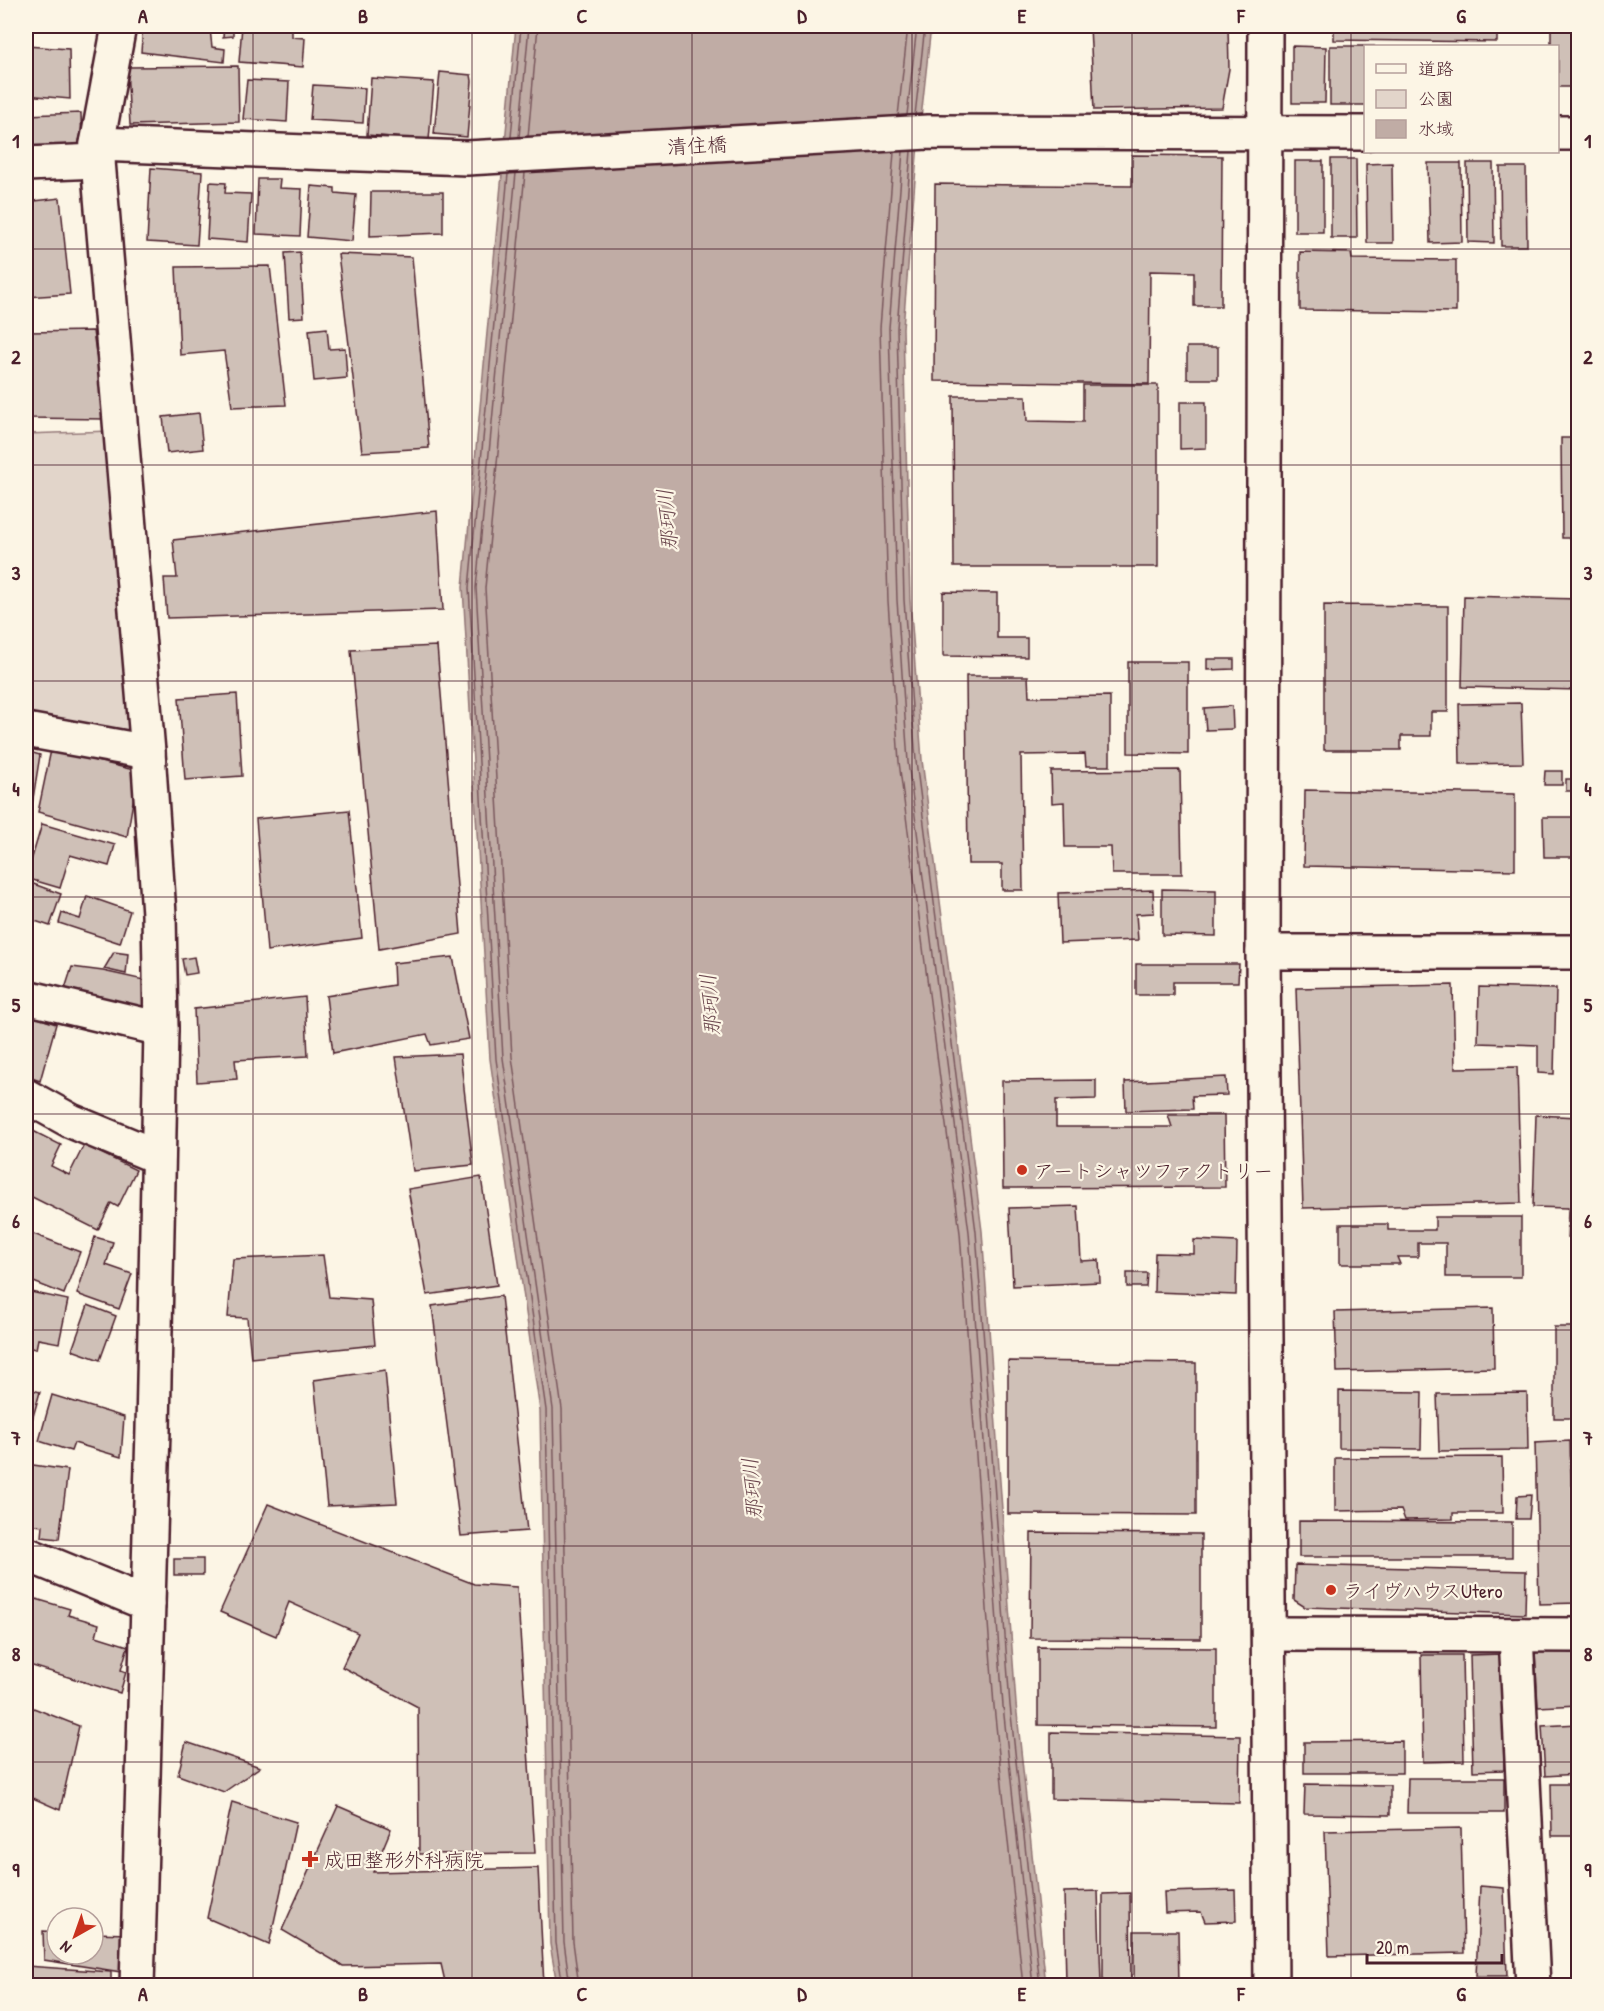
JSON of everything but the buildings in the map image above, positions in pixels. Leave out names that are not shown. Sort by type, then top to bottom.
[{"type":"street","points":[[119,26],[98,153],[148,752],[159,914],[158,1157],[137,1986]]},
{"type":"street","points":[[1265,26],[1263,951],[1271,1986]]},
{"type":"street","name":"清住橋","points":[[26,164],[98,153],[467,158],[928,132],[1364,133]]},
{"type":"street","points":[[1559,133],[1578,133]]},
{"type":"street","points":[[26,730],[148,752]]},
{"type":"street","points":[[1263,951],[1578,952]]},
{"type":"street","points":[[26,997],[160,1029]]},
{"type":"street","points":[[26,1096],[71,1120],[158,1157]]},
{"type":"street","points":[[26,1554],[148,1604]]},
{"type":"street","points":[[1269,1635],[1578,1635]]},
{"type":"street","points":[[1516,1635],[1533,1986]]},
{"type":"green space","points":[[110,431],[139,740],[26,721],[26,434]]},
{"type":"water","name":"那珂川","points":[[516,26],[931,26],[917,155],[903,328],[910,599],[922,760],[982,1231],[1016,1704],[1046,1985],[557,1985],[550,1944],[540,1411],[490,1059],[463,587]]},
{"type":"place","name":"アートシャツファクトリー","points":[[1022,1170]]},
{"type":"place","name":"ライヴハウスUtero","points":[[1331,1590]]},
{"type":"place","name":"成田整形外科病院","points":[[310,1859]]}]
